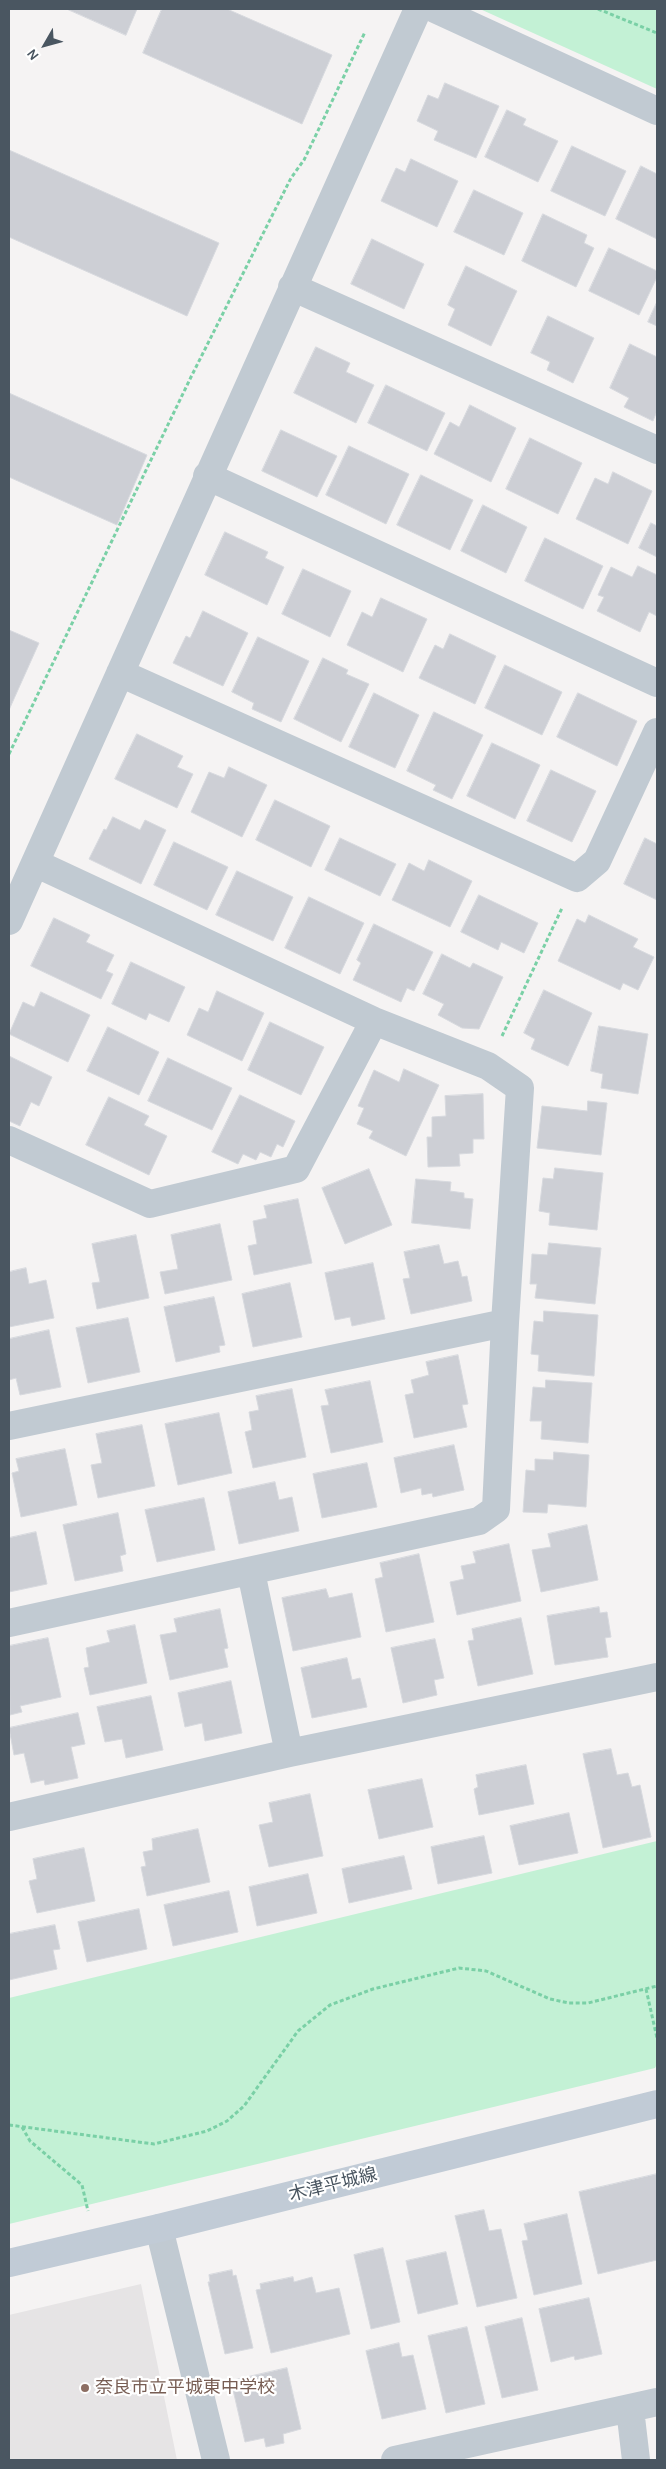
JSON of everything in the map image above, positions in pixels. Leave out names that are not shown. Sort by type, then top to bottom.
[{"type":"main road","name":"木津平城線","points":[[9,2263],[159,2228],[657,2104]]},
{"type":"street","points":[[9,921],[418,9]]},
{"type":"street","points":[[436,9],[657,111]]},
{"type":"street","points":[[292,287],[657,450]]},
{"type":"street","points":[[207,476],[657,683]]},
{"type":"street","points":[[120,673],[577,878],[597,861],[657,732]]},
{"type":"street","points":[[9,1623],[479,1521],[496,1509],[504,1323],[520,1088],[488,1066],[374,1021],[35,863]]},
{"type":"street","points":[[9,1140],[150,1204],[296,1169],[374,1021]]},
{"type":"street","points":[[9,1426],[504,1323]]},
{"type":"street","points":[[251,1572],[289,1754]]},
{"type":"street","points":[[9,1817],[289,1754],[657,1677]]},
{"type":"street","points":[[159,2228],[216,2460]]},
{"type":"street","points":[[408,2459],[657,2402]]},
{"type":"street","points":[[630,2409],[636,2460]]},
{"type":"path","points":[[598,9],[657,33]]},
{"type":"path","points":[[9,754],[191,376],[291,178],[304,160],[365,32]]},
{"type":"path","points":[[488,1066],[577,878]]},
{"type":"path","points":[[9,2125],[154,2144],[207,2131],[227,2121],[244,2106],[298,2032],[330,2005],[373,1989],[459,1968],[486,1971],[550,1999],[569,2003],[588,2003],[657,1986]]},
{"type":"path","points":[[646,1989],[657,2038]]},
{"type":"path","points":[[22,2127],[30,2141],[82,2185],[88,2212]]},
{"type":"shaded area","name":"奈良市立平城東中学校","points":[[141,2284],[177,2460],[9,2460],[9,2315]]},
{"type":"green space","points":[[480,9],[657,9],[657,89]]},
{"type":"green space","points":[[657,1841],[657,2064],[655,2068],[9,2224],[9,1998]]},
{"type":"building","points":[[67,9],[137,9],[126,35]]},
{"type":"building","points":[[162,9],[227,9],[332,55],[302,124],[143,53]]},
{"type":"building","points":[[445,83],[499,106],[476,158],[434,140],[438,131],[417,121],[428,95],[438,99]]},
{"type":"building","points":[[507,110],[526,119],[523,125],[558,141],[538,182],[485,157]]},
{"type":"building","points":[[572,146],[626,171],[605,216],[551,191]]},
{"type":"building","points":[[9,150],[219,243],[187,316],[9,237]]},
{"type":"building","points":[[411,159],[458,181],[437,227],[381,201],[396,168],[405,172]]},
{"type":"building","points":[[641,166],[657,174],[657,239],[616,219]]},
{"type":"building","points":[[474,190],[523,213],[504,255],[454,232]]},
{"type":"building","points":[[543,214],[587,235],[584,243],[594,248],[576,287],[522,261]]},
{"type":"building","points":[[372,239],[424,264],[404,309],[351,284]]},
{"type":"building","points":[[609,248],[657,271],[657,277],[639,315],[589,291]]},
{"type":"building","points":[[466,266],[517,291],[491,346],[448,325],[455,309],[448,305]]},
{"type":"building","points":[[657,302],[657,326],[648,322]]},
{"type":"building","points":[[548,316],[594,338],[573,383],[547,370],[550,362],[531,353]]},
{"type":"building","points":[[630,344],[657,357],[657,411],[653,421],[624,407],[629,398],[610,388]]},
{"type":"building","points":[[316,347],[350,363],[346,372],[374,385],[356,423],[294,393]]},
{"type":"building","points":[[386,385],[445,413],[427,451],[368,423]]},
{"type":"building","points":[[9,393],[147,455],[117,525],[9,477]]},
{"type":"building","points":[[470,405],[516,428],[491,482],[434,454],[450,422],[459,427]]},
{"type":"building","points":[[281,430],[337,456],[317,497],[262,471]]},
{"type":"building","points":[[530,438],[582,463],[558,514],[506,489]]},
{"type":"building","points":[[349,446],[409,474],[386,524],[326,495]]},
{"type":"building","points":[[613,472],[652,491],[628,544],[576,519],[595,478],[608,484]]},
{"type":"building","points":[[421,475],[473,500],[450,550],[397,525]]},
{"type":"building","points":[[483,505],[527,527],[506,573],[461,551]]},
{"type":"building","points":[[651,523],[657,526],[657,557],[639,548]]},
{"type":"building","points":[[225,532],[268,552],[265,558],[284,567],[267,605],[205,575]]},
{"type":"building","points":[[545,538],[603,566],[583,609],[525,581]]},
{"type":"building","points":[[638,566],[657,575],[657,616],[649,612],[640,632],[597,611],[604,597],[598,595],[611,567],[632,577]]},
{"type":"building","points":[[303,569],[351,591],[330,637],[282,614]]},
{"type":"building","points":[[381,598],[427,619],[403,672],[347,645],[362,612],[372,617]]},
{"type":"building","points":[[203,611],[248,633],[223,686],[173,663],[186,636],[190,638]]},
{"type":"building","points":[[9,630],[39,643],[9,710]]},
{"type":"building","points":[[450,634],[496,656],[475,704],[419,678],[435,645],[443,649]]},
{"type":"building","points":[[258,637],[309,661],[281,722],[252,709],[254,703],[232,692]]},
{"type":"building","points":[[323,658],[348,670],[346,674],[369,684],[341,742],[294,719]]},
{"type":"building","points":[[505,665],[562,692],[542,735],[485,708]]},
{"type":"building","points":[[374,693],[419,715],[395,768],[349,747]]},
{"type":"building","points":[[578,693],[637,721],[617,766],[557,737]]},
{"type":"building","points":[[434,712],[483,735],[452,799],[433,790],[436,785],[407,771]]},
{"type":"building","points":[[137,734],[183,756],[177,767],[193,774],[177,808],[115,779]]},
{"type":"building","points":[[492,743],[540,765],[515,819],[467,796]]},
{"type":"building","points":[[229,767],[267,785],[242,837],[191,812],[209,772],[224,778]]},
{"type":"building","points":[[551,770],[596,791],[572,842],[527,821]]},
{"type":"building","points":[[275,800],[330,826],[311,867],[256,840]]},
{"type":"building","points":[[113,817],[140,830],[145,820],[166,830],[141,884],[89,859],[104,829],[106,830]]},
{"type":"building","points":[[340,838],[396,864],[380,896],[325,870]]},
{"type":"building","points":[[645,838],[657,844],[657,900],[624,884]]},
{"type":"building","points":[[174,842],[228,867],[207,910],[154,885]]},
{"type":"building","points":[[429,860],[472,881],[450,927],[392,900],[409,863],[424,871]]},
{"type":"building","points":[[237,871],[293,897],[273,941],[216,915]]},
{"type":"building","points":[[479,895],[538,923],[524,953],[501,942],[498,950],[461,932]]},
{"type":"building","points":[[309,897],[364,923],[340,974],[285,948]]},
{"type":"building","points":[[589,915],[638,939],[633,947],[654,957],[638,990],[623,983],[620,990],[558,961],[577,919],[585,923]]},
{"type":"building","points":[[54,918],[90,935],[86,942],[114,955],[106,971],[113,974],[101,999],[31,966]]},
{"type":"building","points":[[374,924],[433,952],[414,991],[407,988],[401,1002],[353,980],[361,963],[357,960]]},
{"type":"building","points":[[442,954],[470,968],[473,963],[503,977],[479,1029],[462,1028],[438,1015],[444,1004],[423,994]]},
{"type":"building","points":[[131,962],[185,987],[169,1022],[149,1013],[146,1020],[112,1004]]},
{"type":"building","points":[[544,990],[592,1013],[568,1066],[531,1049],[535,1039],[524,1033]]},
{"type":"building","points":[[217,991],[264,1013],[242,1061],[187,1035],[199,1008],[208,1012]]},
{"type":"building","points":[[41,992],[90,1015],[68,1062],[9,1034],[23,1002],[34,1007]]},
{"type":"building","points":[[270,1022],[324,1047],[301,1095],[248,1070]]},
{"type":"building","points":[[599,1026],[648,1034],[638,1094],[601,1088],[603,1074],[591,1071]]},
{"type":"building","points":[[108,1027],[159,1052],[139,1095],[87,1071]]},
{"type":"building","points":[[9,1056],[52,1077],[39,1106],[31,1102],[20,1126],[9,1121]]},
{"type":"building","points":[[168,1058],[232,1088],[212,1130],[148,1101]]},
{"type":"building","points":[[404,1069],[439,1085],[406,1156],[369,1138],[373,1131],[357,1124],[364,1108],[358,1106],[374,1070],[399,1082]]},
{"type":"building","points":[[483,1094],[484,1139],[473,1139],[473,1153],[459,1154],[460,1166],[428,1167],[427,1137],[432,1137],[432,1117],[446,1116],[445,1096]]},
{"type":"building","points":[[240,1095],[295,1121],[283,1147],[277,1144],[271,1157],[260,1152],[256,1160],[243,1154],[238,1164],[212,1152]]},
{"type":"building","points":[[109,1097],[149,1116],[144,1125],[167,1136],[149,1175],[86,1145]]},
{"type":"building","points":[[588,1101],[607,1103],[601,1155],[537,1148],[542,1106],[587,1111]]},
{"type":"building","points":[[555,1168],[603,1173],[597,1230],[549,1225],[550,1213],[539,1211],[543,1178],[553,1179]]},
{"type":"building","points":[[369,1169],[392,1225],[345,1244],[322,1188]]},
{"type":"building","points":[[416,1179],[451,1182],[450,1191],[464,1193],[464,1198],[473,1199],[470,1229],[412,1223]]},
{"type":"building","points":[[298,1199],[312,1263],[254,1275],[248,1246],[257,1244],[253,1221],[267,1218],[264,1206]]},
{"type":"building","points":[[220,1224],[232,1280],[165,1294],[160,1272],[178,1269],[171,1235]]},
{"type":"building","points":[[136,1235],[149,1298],[97,1309],[92,1283],[100,1282],[92,1244]]},
{"type":"building","points":[[549,1243],[601,1248],[595,1304],[535,1298],[537,1284],[530,1284],[532,1254],[547,1255]]},
{"type":"building","points":[[439,1245],[444,1264],[458,1261],[462,1277],[467,1276],[472,1301],[411,1314],[403,1279],[410,1278],[404,1252]]},
{"type":"building","points":[[373,1263],[385,1319],[352,1326],[350,1317],[335,1320],[325,1273]]},
{"type":"building","points":[[26,1268],[29,1284],[46,1280],[54,1318],[9,1327],[9,1272]]},
{"type":"building","points":[[290,1283],[302,1337],[253,1347],[242,1294]]},
{"type":"building","points":[[214,1297],[225,1345],[219,1346],[220,1352],[176,1362],[164,1307]]},
{"type":"building","points":[[544,1311],[598,1315],[594,1376],[538,1371],[539,1355],[531,1354],[534,1321],[543,1322]]},
{"type":"building","points":[[128,1318],[140,1372],[88,1383],[76,1328]]},
{"type":"building","points":[[49,1330],[61,1387],[20,1395],[16,1378],[9,1380],[9,1339]]},
{"type":"building","points":[[458,1355],[468,1404],[462,1405],[467,1427],[414,1438],[405,1395],[414,1393],[411,1380],[429,1375],[426,1362]]},
{"type":"building","points":[[546,1380],[592,1383],[588,1443],[541,1439],[542,1421],[530,1421],[533,1387],[545,1388]]},
{"type":"building","points":[[370,1381],[383,1442],[331,1453],[321,1406],[329,1405],[325,1390]]},
{"type":"building","points":[[292,1389],[306,1457],[253,1468],[245,1432],[252,1430],[249,1412],[259,1410],[256,1396]]},
{"type":"building","points":[[219,1413],[232,1473],[178,1485],[165,1424]]},
{"type":"building","points":[[142,1425],[155,1486],[98,1498],[91,1465],[102,1463],[96,1434]]},
{"type":"building","points":[[454,1445],[464,1490],[433,1497],[432,1493],[422,1495],[421,1488],[401,1493],[394,1458]]},
{"type":"building","points":[[65,1449],[77,1505],[21,1517],[12,1473],[19,1471],[16,1459]]},
{"type":"building","points":[[554,1452],[589,1455],[586,1507],[548,1504],[547,1513],[523,1512],[526,1470],[535,1471],[535,1459],[553,1460]]},
{"type":"building","points":[[367,1463],[377,1507],[322,1518],[313,1474]]},
{"type":"building","points":[[275,1482],[279,1500],[292,1497],[299,1531],[239,1544],[228,1492]]},
{"type":"building","points":[[204,1498],[215,1550],[157,1562],[145,1510]]},
{"type":"building","points":[[118,1513],[126,1554],[120,1556],[123,1571],[75,1581],[63,1525]]},
{"type":"building","points":[[587,1525],[598,1580],[541,1592],[532,1550],[551,1547],[548,1534]]},
{"type":"building","points":[[36,1532],[47,1584],[9,1592],[9,1538]]},
{"type":"building","points":[[509,1544],[521,1601],[457,1615],[450,1582],[464,1579],[461,1566],[476,1563],[473,1552]]},
{"type":"building","points":[[419,1554],[434,1622],[386,1632],[375,1579],[383,1577],[380,1563]]},
{"type":"building","points":[[326,1589],[329,1598],[352,1593],[361,1637],[293,1651],[282,1598]]},
{"type":"building","points":[[599,1607],[600,1613],[607,1612],[611,1637],[605,1638],[608,1657],[555,1665],[547,1616]]},
{"type":"building","points":[[220,1609],[228,1648],[224,1649],[228,1667],[170,1680],[160,1635],[177,1632],[174,1619]]},
{"type":"building","points":[[521,1618],[533,1674],[478,1686],[468,1641],[474,1640],[472,1629]]},
{"type":"building","points":[[135,1625],[147,1683],[90,1695],[84,1668],[89,1667],[86,1648],[110,1642],[107,1631]]},
{"type":"building","points":[[48,1638],[61,1697],[20,1706],[22,1712],[10,1715],[9,1646]]},
{"type":"building","points":[[435,1639],[444,1678],[434,1680],[437,1695],[403,1703],[391,1648]]},
{"type":"building","points":[[347,1658],[352,1680],[360,1678],[367,1707],[312,1718],[301,1668]]},
{"type":"building","points":[[231,1681],[242,1733],[205,1741],[202,1723],[185,1727],[178,1693]]},
{"type":"building","points":[[151,1696],[163,1750],[126,1758],[122,1739],[105,1742],[97,1707]]},
{"type":"building","points":[[78,1713],[85,1744],[71,1747],[78,1778],[45,1785],[44,1780],[31,1783],[24,1753],[14,1755],[9,1728]]},
{"type":"building","points":[[611,1749],[617,1775],[628,1773],[632,1787],[640,1785],[651,1837],[603,1848],[583,1754]]},
{"type":"building","points":[[526,1765],[534,1804],[479,1815],[474,1789],[478,1787],[476,1775]]},
{"type":"building","points":[[422,1779],[433,1827],[379,1839],[368,1790]]},
{"type":"building","points":[[310,1794],[323,1856],[269,1867],[259,1825],[273,1822],[269,1803]]},
{"type":"building","points":[[569,1813],[578,1853],[519,1865],[510,1826]]},
{"type":"building","points":[[198,1829],[210,1882],[147,1896],[141,1867],[146,1866],[143,1852],[153,1850],[152,1839]]},
{"type":"building","points":[[484,1836],[492,1873],[438,1884],[431,1847]]},
{"type":"building","points":[[84,1848],[95,1901],[37,1913],[29,1881],[37,1879],[33,1859]]},
{"type":"building","points":[[404,1856],[412,1889],[349,1903],[342,1869]]},
{"type":"building","points":[[308,1874],[317,1913],[257,1926],[249,1887]]},
{"type":"building","points":[[229,1891],[238,1932],[173,1946],[164,1905]]},
{"type":"building","points":[[139,1909],[147,1949],[87,1962],[78,1922]]},
{"type":"building","points":[[55,1925],[60,1949],[53,1950],[57,1969],[9,1980],[9,1934]]},
{"type":"building","points":[[657,2174],[657,2260],[598,2274],[579,2192]]},
{"type":"building","points":[[484,2210],[489,2231],[501,2229],[517,2298],[477,2307],[455,2216]]},
{"type":"building","points":[[567,2214],[582,2284],[534,2295],[522,2241],[528,2240],[524,2224]]},
{"type":"building","points":[[383,2248],[400,2322],[371,2329],[354,2255]]},
{"type":"building","points":[[446,2252],[458,2304],[418,2314],[406,2261]]},
{"type":"building","points":[[232,2270],[233,2276],[236,2275],[253,2348],[225,2354],[208,2282],[210,2282],[209,2275]]},
{"type":"building","points":[[293,2277],[294,2282],[312,2277],[316,2293],[339,2288],[350,2334],[271,2353],[256,2290],[261,2289],[260,2284]]},
{"type":"building","points":[[589,2298],[602,2354],[575,2360],[574,2356],[551,2362],[539,2309]]},
{"type":"building","points":[[522,2318],[538,2390],[502,2398],[485,2327]]},
{"type":"building","points":[[467,2327],[485,2404],[446,2413],[428,2336]]},
{"type":"building","points":[[399,2343],[402,2357],[413,2355],[426,2409],[382,2419],[366,2351]]},
{"type":"building","points":[[287,2368],[301,2429],[283,2434],[284,2443],[266,2447],[264,2438],[245,2442],[231,2381]]},
{"type":"place","name":"奈良市立平城東中学校","points":[[85,2388]]}]
